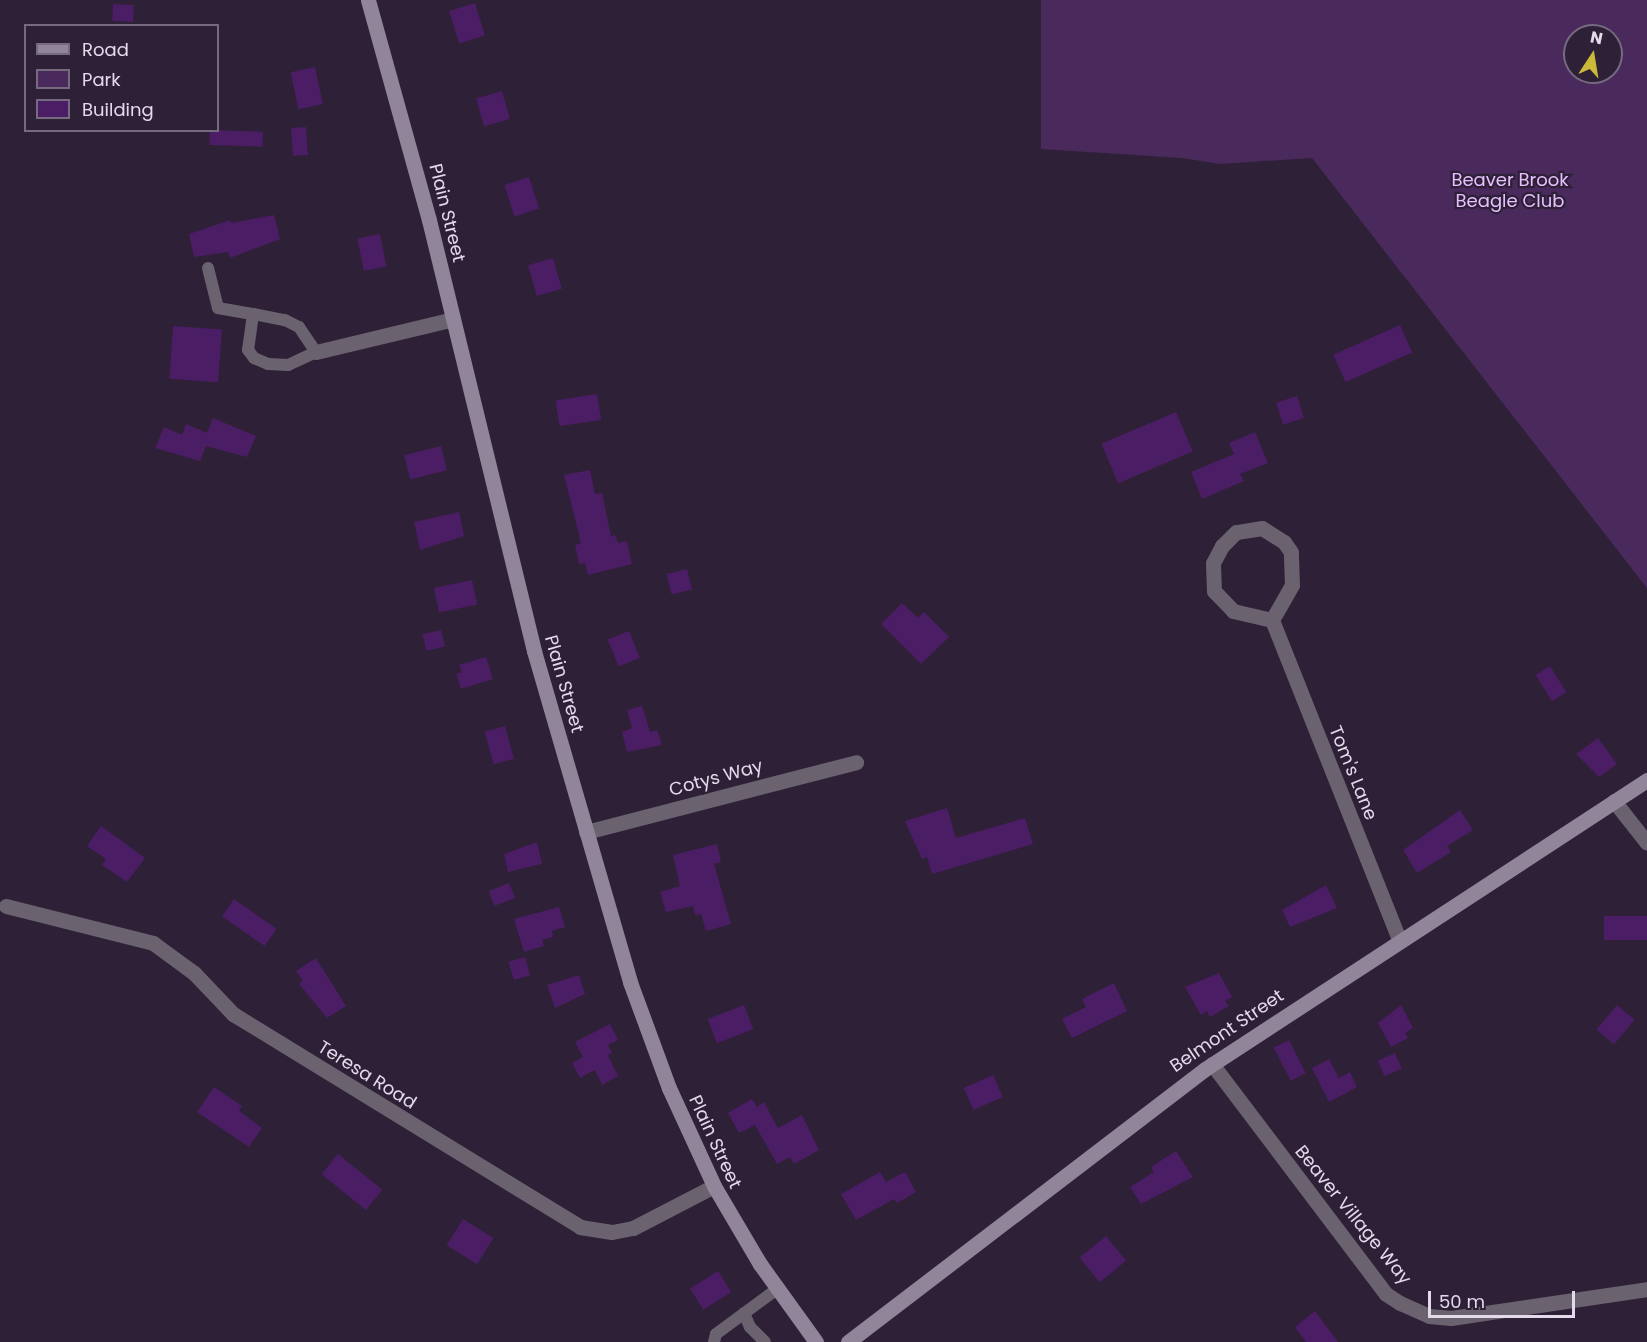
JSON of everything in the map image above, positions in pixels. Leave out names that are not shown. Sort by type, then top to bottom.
[{"type":"main road","name":"Plain Street","points":[[368,0],[419,181],[520,598],[586,832],[643,1020],[681,1118],[714,1186],[777,1288],[816,1342]]},
{"type":"main road","name":"Belmont Street","points":[[848,1342],[1212,1064],[1399,939],[1647,780]]},
{"type":"street","points":[[316,352],[453,319]]},
{"type":"street","points":[[1262,528],[1284,542],[1291,552],[1292,585],[1272,620],[1233,611],[1214,591],[1213,563],[1222,546],[1236,532],[1262,528]]},
{"type":"street","name":"Tom's Lane","points":[[1272,620],[1399,939]]},
{"type":"street","name":"Cotys Way","points":[[586,832],[856,762]]},
{"type":"street","points":[[1614,801],[1647,843]]},
{"type":"street","name":"Teresa Road","points":[[3,907],[153,943],[194,973],[233,1014],[579,1227],[612,1232],[633,1228],[714,1186]]},
{"type":"street","name":"Beaver Village Way","points":[[1212,1064],[1386,1294],[1407,1307],[1451,1318],[1647,1289]]},
{"type":"lane","points":[[208,268],[218,308],[253,314],[299,327],[316,352],[288,365],[268,364],[254,358],[248,350],[253,314]]},
{"type":"lane","points":[[714,1342],[716,1334],[777,1288]]},
{"type":"lane","points":[[744,1313],[750,1327],[765,1342]]},
{"type":"green space","name":"Beaver Brook Beagle Club","points":[[1041,0],[1647,0],[1647,588],[1312,158],[1220,164],[1182,158],[1041,149]]},
{"type":"building","points":[[475,3],[485,36],[459,43],[449,11]]},
{"type":"building","points":[[113,4],[134,5],[133,22],[112,21]]},
{"type":"building","points":[[315,67],[323,104],[298,109],[291,72]]},
{"type":"building","points":[[502,91],[510,119],[484,126],[476,98]]},
{"type":"building","points":[[306,127],[308,155],[293,156],[291,128]]},
{"type":"building","points":[[210,132],[263,132],[262,147],[209,145]]},
{"type":"building","points":[[529,177],[539,208],[514,216],[504,185]]},
{"type":"building","points":[[274,215],[280,239],[230,258],[228,252],[194,257],[189,234],[230,220],[231,223]]},
{"type":"building","points":[[380,234],[386,266],[364,271],[357,238]]},
{"type":"building","points":[[553,258],[562,289],[537,296],[528,265]]},
{"type":"building","points":[[1400,325],[1412,352],[1346,382],[1333,355]]},
{"type":"building","points":[[173,326],[222,329],[218,382],[169,379]]},
{"type":"building","points":[[597,394],[601,420],[560,426],[556,401]]},
{"type":"building","points":[[1297,396],[1304,418],[1283,425],[1276,403]]},
{"type":"building","points":[[1176,412],[1193,452],[1118,483],[1101,444]]},
{"type":"building","points":[[213,418],[256,436],[247,457],[206,446],[200,461],[155,448],[164,427],[182,435],[186,424],[207,433]]},
{"type":"building","points":[[1255,432],[1268,463],[1240,474],[1244,481],[1202,499],[1191,472],[1234,454],[1229,443]]},
{"type":"building","points":[[441,446],[447,470],[410,479],[404,455]]},
{"type":"building","points":[[590,470],[595,494],[602,493],[611,536],[615,535],[618,543],[627,541],[632,564],[588,575],[585,563],[579,564],[575,545],[581,543],[564,475]]},
{"type":"building","points":[[459,512],[464,536],[420,550],[414,522]]},
{"type":"building","points":[[687,569],[692,589],[672,594],[667,574]]},
{"type":"building","points":[[472,580],[477,604],[439,613],[434,588]]},
{"type":"building","points":[[902,603],[918,618],[924,612],[949,637],[921,664],[881,624]]},
{"type":"building","points":[[441,630],[445,647],[426,651],[422,634]]},
{"type":"building","points":[[629,631],[640,658],[619,667],[608,640]]},
{"type":"building","points":[[486,657],[493,679],[461,689],[456,674],[462,672],[459,665]]},
{"type":"building","points":[[1550,666],[1566,692],[1552,701],[1536,675]]},
{"type":"building","points":[[642,706],[650,732],[657,730],[662,745],[627,752],[622,732],[632,728],[627,710]]},
{"type":"building","points":[[505,726],[514,759],[494,764],[485,731]]},
{"type":"building","points":[[1598,738],[1617,764],[1599,777],[1576,754]]},
{"type":"building","points":[[947,808],[956,838],[1025,818],[1033,844],[932,874],[927,857],[922,859],[905,821]]},
{"type":"building","points":[[1460,810],[1473,830],[1447,846],[1451,852],[1417,873],[1403,850]]},
{"type":"building","points":[[101,826],[145,858],[127,882],[102,865],[106,859],[87,846]]},
{"type":"building","points":[[537,842],[542,864],[508,872],[504,854]]},
{"type":"building","points":[[717,844],[721,862],[714,864],[731,924],[706,931],[701,914],[695,915],[693,906],[666,912],[660,892],[680,886],[673,855]]},
{"type":"building","points":[[509,883],[515,898],[495,906],[489,891]]},
{"type":"building","points":[[1326,885],[1337,908],[1290,927],[1282,910]]},
{"type":"building","points":[[234,899],[277,929],[265,946],[222,916]]},
{"type":"building","points":[[559,907],[565,927],[552,931],[553,937],[542,940],[544,946],[524,952],[514,919]]},
{"type":"building","points":[[1604,916],[1647,916],[1647,940],[1604,940]]},
{"type":"building","points":[[525,957],[530,975],[514,980],[509,962]]},
{"type":"building","points":[[316,958],[346,1006],[327,1018],[299,984],[303,981],[296,971]]},
{"type":"building","points":[[1219,973],[1232,997],[1225,1001],[1229,1006],[1210,1017],[1207,1011],[1201,1015],[1185,987]]},
{"type":"building","points":[[579,975],[585,994],[555,1008],[547,985]]},
{"type":"building","points":[[1114,983],[1127,1011],[1072,1038],[1062,1019],[1086,1007],[1082,999]]},
{"type":"building","points":[[744,1005],[753,1029],[717,1043],[708,1019]]},
{"type":"building","points":[[1401,1005],[1413,1028],[1405,1033],[1408,1038],[1391,1047],[1378,1023]]},
{"type":"building","points":[[1617,1005],[1635,1020],[1614,1044],[1596,1030]]},
{"type":"building","points":[[610,1024],[618,1040],[608,1045],[612,1053],[608,1055],[618,1076],[602,1085],[595,1070],[580,1078],[572,1063],[583,1057],[575,1042]]},
{"type":"building","points":[[1289,1040],[1306,1073],[1291,1081],[1274,1048]]},
{"type":"building","points":[[1395,1053],[1402,1069],[1385,1076],[1378,1061]]},
{"type":"building","points":[[1329,1059],[1339,1078],[1350,1072],[1357,1087],[1329,1102],[1312,1068]]},
{"type":"building","points":[[993,1075],[1003,1097],[974,1110],[964,1088]]},
{"type":"building","points":[[214,1087],[242,1106],[239,1111],[262,1128],[249,1147],[197,1112]]},
{"type":"building","points":[[752,1099],[757,1107],[764,1102],[778,1128],[802,1115],[819,1150],[794,1164],[790,1157],[777,1164],[755,1125],[739,1133],[728,1113]]},
{"type":"building","points":[[1176,1151],[1193,1177],[1141,1204],[1130,1187],[1154,1172],[1151,1167]]},
{"type":"building","points":[[338,1154],[382,1190],[366,1210],[322,1174]]},
{"type":"building","points":[[880,1172],[886,1182],[905,1172],[916,1192],[897,1203],[894,1199],[856,1220],[841,1194]]},
{"type":"building","points":[[463,1219],[494,1238],[477,1264],[447,1245]]},
{"type":"building","points":[[1106,1236],[1126,1261],[1100,1282],[1080,1257]]},
{"type":"building","points":[[718,1271],[731,1292],[703,1310],[690,1288]]},
{"type":"building","points":[[1315,1311],[1338,1342],[1306,1342],[1295,1327]]}]
